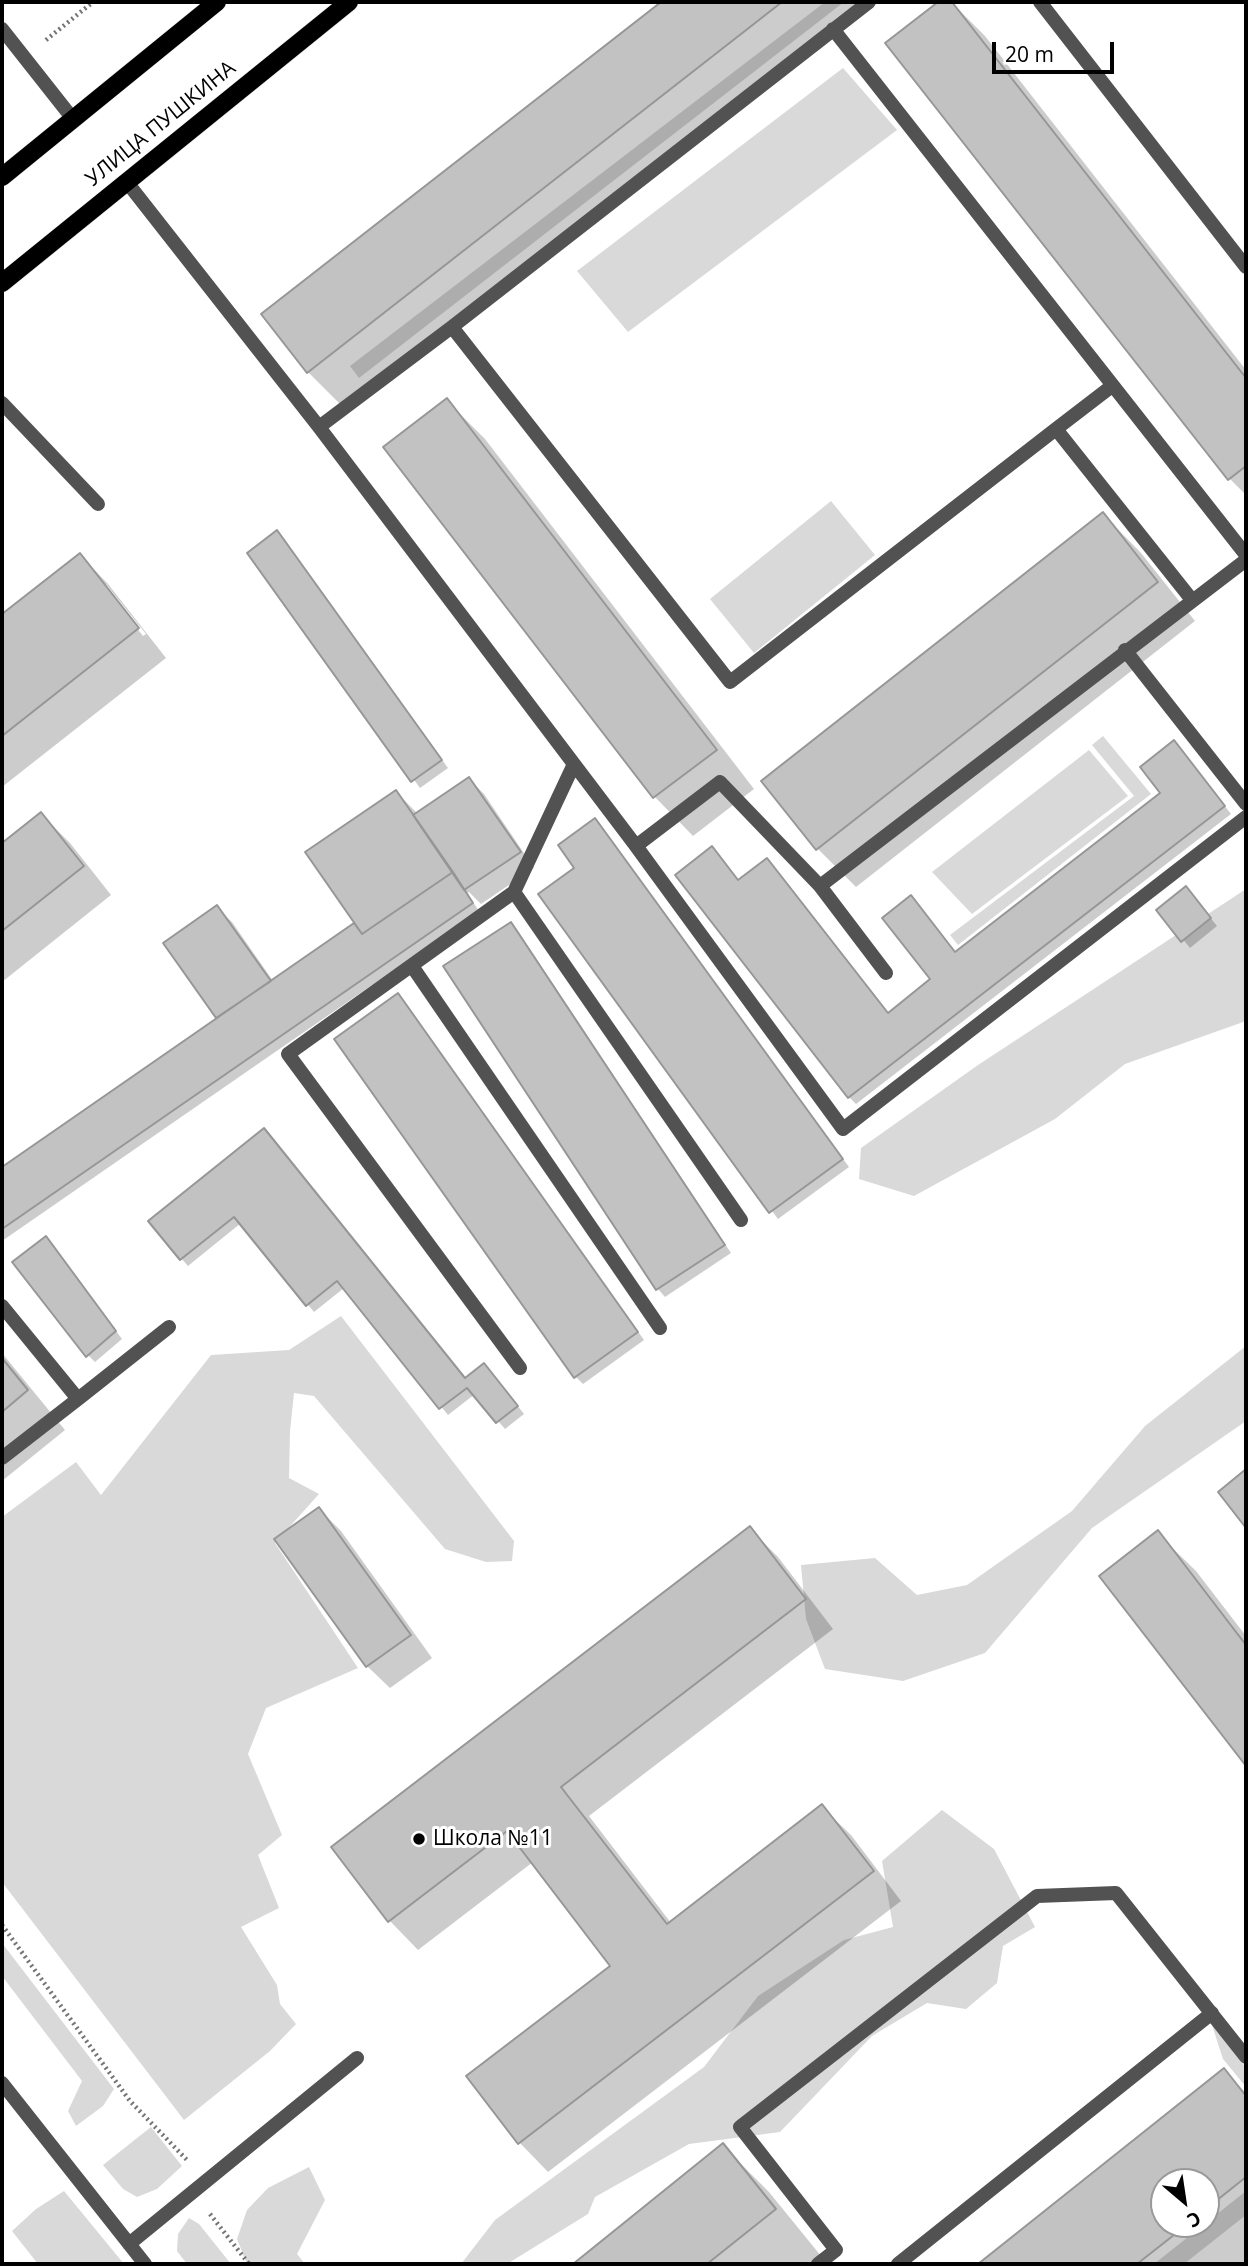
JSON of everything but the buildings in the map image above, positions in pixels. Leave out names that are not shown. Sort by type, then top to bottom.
[{"type":"main road","points":[[2,177],[217,2]]},
{"type":"main road","name":"УЛИЦА ПУШКИНА","points":[[2,282],[349,2]]},
{"type":"lane","points":[[318,427],[452,327],[869,2]]},
{"type":"lane","points":[[1040,2],[1246,267]]},
{"type":"lane","points":[[820,886],[1246,557],[833,29]]},
{"type":"lane","points":[[2,30],[73,119]]},
{"type":"lane","points":[[126,181],[318,427],[574,764],[843,1129],[1246,817]]},
{"type":"lane","points":[[452,327],[730,682],[1112,386]]},
{"type":"lane","points":[[2,403],[98,504]]},
{"type":"lane","points":[[1056,429],[1192,600]]},
{"type":"lane","points":[[1125,650],[1246,804]]},
{"type":"lane","points":[[520,1368],[288,1054],[514,892],[574,764]]},
{"type":"lane","points":[[636,846],[720,782],[820,886],[886,973]]},
{"type":"lane","points":[[514,892],[741,1220]]},
{"type":"lane","points":[[412,965],[660,1328]]},
{"type":"lane","points":[[2,1306],[78,1399]]},
{"type":"lane","points":[[2,1458],[169,1327]]},
{"type":"lane","points":[[818,2264],[836,2250],[740,2127],[1037,1896],[1116,1893],[1246,2057]]},
{"type":"lane","points":[[898,2264],[1212,2013]]},
{"type":"lane","points":[[129,2244],[357,2058]]},
{"type":"lane","points":[[2,2082],[145,2264]]},
{"type":"path","points":[[2,1925],[130,2101],[207,2180]]},
{"type":"path","points":[[193,2192],[249,2264]]},
{"type":"shaded area","points":[[825,2],[844,2],[359,378],[350,366]]},
{"type":"shaded area","points":[[843,68],[897,130],[628,332],[577,271]]},
{"type":"shaded area","points":[[831,501],[875,555],[754,653],[710,599]]},
{"type":"shaded area","points":[[1103,736],[1151,794],[958,945],[950,935],[1134,796],[1092,745]]},
{"type":"shaded area","points":[[1089,750],[1128,796],[972,914],[932,872]]},
{"type":"shaded area","points":[[1246,889],[1246,1021],[1125,1064],[1055,1119],[914,1196],[859,1179],[861,1148],[978,1065]]},
{"type":"shaded area","points":[[341,1316],[514,1541],[512,1561],[486,1562],[445,1549],[314,1396],[294,1393],[289,1478],[319,1494],[275,1543],[358,1668],[266,1708],[248,1754],[282,1835],[258,1855],[279,1908],[241,1927],[277,1985],[280,2004],[296,2024],[270,2051],[184,2120],[2,1882],[2,1517],[76,1462],[101,1495],[211,1355],[289,1350]]},
{"type":"shaded area","points":[[1246,1346],[1246,1421],[1092,1528],[985,1653],[903,1681],[825,1669],[806,1619],[801,1565],[875,1558],[917,1595],[967,1585],[1072,1511],[1145,1426]]},
{"type":"shaded area","points":[[942,1810],[994,1849],[1035,1927],[1003,1946],[997,1983],[966,2009],[927,2003],[872,2036],[780,2132],[689,2144],[595,2197],[588,2214],[507,2264],[461,2264],[495,2220],[704,2067],[758,1996],[844,1940],[893,1927],[882,1861]]},
{"type":"shaded area","points":[[2,1943],[114,2089],[103,2106],[76,2126],[68,2111],[82,2081],[2,1976]]},
{"type":"shaded area","points":[[1212,2025],[1246,2068],[1246,2087],[1223,2059]]},
{"type":"shaded area","points":[[151,2127],[182,2166],[157,2189],[137,2197],[123,2189],[103,2165]]},
{"type":"shaded area","points":[[309,2167],[325,2200],[297,2254],[305,2264],[247,2264],[237,2239],[247,2210],[268,2188]]},
{"type":"shaded area","points":[[64,2191],[124,2264],[38,2264],[12,2231],[36,2209]]},
{"type":"shaded area","points":[[1246,2191],[1246,2215],[1220,2236],[1220,2212]]},
{"type":"shaded area","points":[[189,2218],[199,2224],[231,2264],[187,2264],[177,2251],[178,2234]]},
{"type":"shaded area","points":[[1187,2238],[1217,2238],[1184,2264],[1154,2264]]},
{"type":"place","name":"Школа №11","points":[[419,1839]]}]
